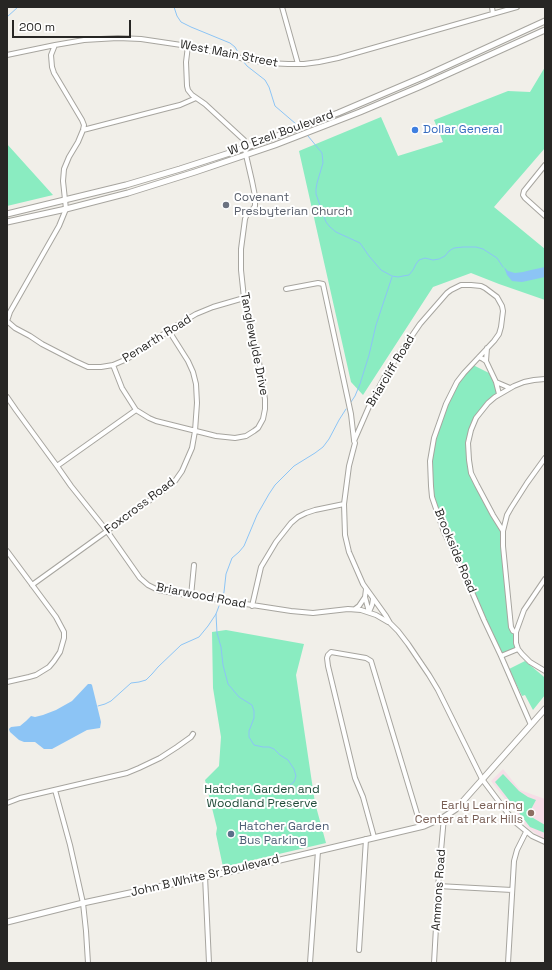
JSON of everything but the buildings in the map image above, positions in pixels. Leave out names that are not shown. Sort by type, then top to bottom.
[{"type":"main road","name":"W O Ezell Boulevard","points":[[7,214],[126,185],[245,148],[338,113],[545,21]]},
{"type":"main road","name":"W O Ezell Boulevard","points":[[7,222],[66,209],[168,181],[246,155],[388,101],[545,30]]},
{"type":"main road","points":[[504,40],[507,47]]},
{"type":"main road","points":[[433,72],[436,79]]},
{"type":"main road","points":[[384,93],[388,101]]},
{"type":"main road","name":"John B White Sr Boulevard","points":[[7,922],[83,903],[421,827],[444,818],[456,809],[545,708]]},
{"type":"street","points":[[282,7],[298,64]]},
{"type":"street","points":[[492,7],[493,14]]},
{"type":"street","name":"West Main Street","points":[[7,56],[54,45],[84,40],[141,38],[188,46],[245,59],[278,64],[319,62],[338,58],[517,7]]},
{"type":"street","points":[[7,321],[9,313],[43,255],[66,209],[63,180],[64,169],[78,142],[84,125],[52,67],[51,55],[54,45]]},
{"type":"street","points":[[188,46],[186,86],[190,93],[216,113],[244,140],[246,155]]},
{"type":"street","points":[[83,130],[180,105],[196,98]]},
{"type":"street","name":"Tanglewylde Drive","points":[[113,365],[122,388],[136,410],[149,418],[195,431],[226,437],[239,438],[246,436],[258,428],[263,419],[265,399],[259,362],[244,298],[241,270],[241,253],[245,216],[254,208],[255,204],[252,181],[246,155]]},
{"type":"street","points":[[545,165],[524,191],[523,195],[545,216]]},
{"type":"street","points":[[286,289],[318,283],[321,283],[324,286],[352,419],[354,441]]},
{"type":"street","name":"Briarcliff Road","points":[[488,348],[502,327],[503,311],[497,297],[485,288],[476,285],[461,285],[451,290],[420,324],[390,369],[371,402],[354,441],[344,504],[345,535],[349,552],[363,584],[390,623],[408,644],[429,675],[438,690],[482,779],[509,815],[526,832],[545,842]]},
{"type":"street","name":"Penarth Road","points":[[7,321],[14,328],[81,364],[88,367],[107,366],[127,359],[186,320],[207,309],[244,298]]},
{"type":"street","name":"Foxcross Road","points":[[32,585],[147,503],[175,481],[182,471],[192,448],[195,431],[197,398],[195,378],[188,361],[169,331]]},
{"type":"street","points":[[486,361],[488,348]]},
{"type":"street","name":"Brookside Road","points":[[488,348],[478,357],[457,382],[441,415],[434,438],[430,461],[430,481],[432,497],[439,520],[531,725]]},
{"type":"street","points":[[478,357],[483,358],[486,361],[496,382],[499,394]]},
{"type":"street","points":[[503,532],[471,473],[468,450],[471,430],[476,418],[488,403],[499,394],[524,382],[545,379]]},
{"type":"street","points":[[496,382],[510,388]]},
{"type":"street","name":"Briarwood Road","points":[[7,397],[71,486],[107,531],[143,581],[148,585],[158,590],[291,612],[308,613],[355,609],[369,612],[390,623]]},
{"type":"street","points":[[57,466],[136,410]]},
{"type":"street","points":[[516,632],[513,631],[511,627],[503,532],[507,515],[526,483],[545,458]]},
{"type":"street","points":[[252,606],[261,567],[276,542],[291,523],[306,513],[344,504]]},
{"type":"street","points":[[7,551],[48,606],[62,628],[64,635],[64,642],[57,657],[49,667],[29,677],[7,682]]},
{"type":"street","points":[[191,596],[194,565]]},
{"type":"street","points":[[545,580],[524,610],[516,632],[516,643],[518,649],[530,662],[545,671]]},
{"type":"street","points":[[366,589],[365,597],[369,612]]},
{"type":"street","points":[[355,609],[365,597]]},
{"type":"street","points":[[369,612],[373,599]]},
{"type":"street","points":[[501,656],[518,649]]},
{"type":"street","points":[[374,837],[363,797],[355,778],[328,666],[327,658],[329,653],[333,652],[366,658],[371,661],[421,827]]},
{"type":"street","points":[[7,803],[20,798],[114,776],[139,768],[169,753],[193,734]]},
{"type":"street","points":[[55,790],[83,903],[88,963]]},
{"type":"street","name":"Ammons Road","points":[[434,963],[438,886],[444,818]]},
{"type":"street","points":[[508,963],[514,861],[526,832]]},
{"type":"street","points":[[359,950],[366,839]]},
{"type":"street","points":[[310,963],[318,850]]},
{"type":"street","points":[[205,876],[210,963]]},
{"type":"street","points":[[438,886],[512,890]]},
{"type":"shaded area","name":"Early Learning Center at Park Hills","points":[[503,769],[520,790],[545,799],[545,840],[528,828],[491,781]]},
{"type":"green space","points":[[545,67],[545,148],[494,207],[545,249],[545,300],[471,273],[433,287],[363,395],[351,382],[299,151],[381,117],[398,156],[443,142],[434,120],[508,91],[530,92]]},
{"type":"green space","points":[[7,144],[53,195],[7,206]]},
{"type":"green space","points":[[471,364],[489,373],[499,394],[476,418],[468,443],[469,465],[503,531],[511,627],[516,632],[518,649],[501,656],[444,532],[432,497],[430,461],[438,426],[451,392]]},
{"type":"green space","name":"Hatcher Garden and Woodland Preserve","points":[[226,630],[304,644],[296,675],[315,803],[326,843],[223,867],[216,834],[217,828],[205,780],[219,766],[221,737],[213,688],[212,632]]},
{"type":"green space","points":[[525,661],[545,678],[545,695],[533,710],[525,695],[522,696],[509,669]]},
{"type":"green space","points":[[503,774],[519,791],[536,800],[528,815],[545,825],[545,833],[530,827],[495,782]]},
{"type":"water","points":[[504,267],[508,271],[515,273],[545,267],[545,277],[522,282],[512,281],[507,275]]},
{"type":"water","points":[[88,684],[92,685],[101,722],[100,728],[87,730],[52,749],[44,749],[35,742],[24,742],[19,740],[10,732],[9,729],[11,727],[20,726],[31,716],[35,717],[43,715],[72,701]]},
{"type":"waterway","points":[[7,17],[18,7]]},
{"type":"waterway","points":[[174,7],[181,22],[230,43],[235,47],[240,56]]},
{"type":"waterway","points":[[243,61],[265,80],[269,87],[275,106],[296,124]]},
{"type":"waterway","points":[[308,136],[322,153],[323,163],[317,183],[316,194],[326,222],[336,232],[360,243],[381,270],[392,276],[398,277],[409,275],[419,260],[425,258],[433,260],[439,259],[454,248],[463,247],[476,247],[483,249],[497,258],[503,267]]},
{"type":"waterway","points":[[351,402],[360,384],[376,325],[392,277]]},
{"type":"waterway","points":[[223,596],[226,574],[232,558],[244,546],[257,515],[269,494],[275,485],[294,466],[323,447],[346,409]]},
{"type":"waterway","points":[[98,706],[111,701],[131,683],[146,680],[181,645],[199,637],[216,614],[219,606]]},
{"type":"waterway","points":[[216,614],[217,633],[228,684],[239,697],[252,705],[254,711],[254,718],[249,731],[249,737],[254,745],[274,749],[288,760],[294,769],[296,776],[294,782],[286,788],[261,792],[256,790]]},
{"type":"place","name":"Dollar General","points":[[415,130]]},
{"type":"place","name":"Covenant Presbyterian Church","points":[[226,205]]},
{"type":"place","name":"Early Learning Center at Park Hills","points":[[531,813]]},
{"type":"place","name":"Hatcher Garden Bus Parking","points":[[231,834]]}]
